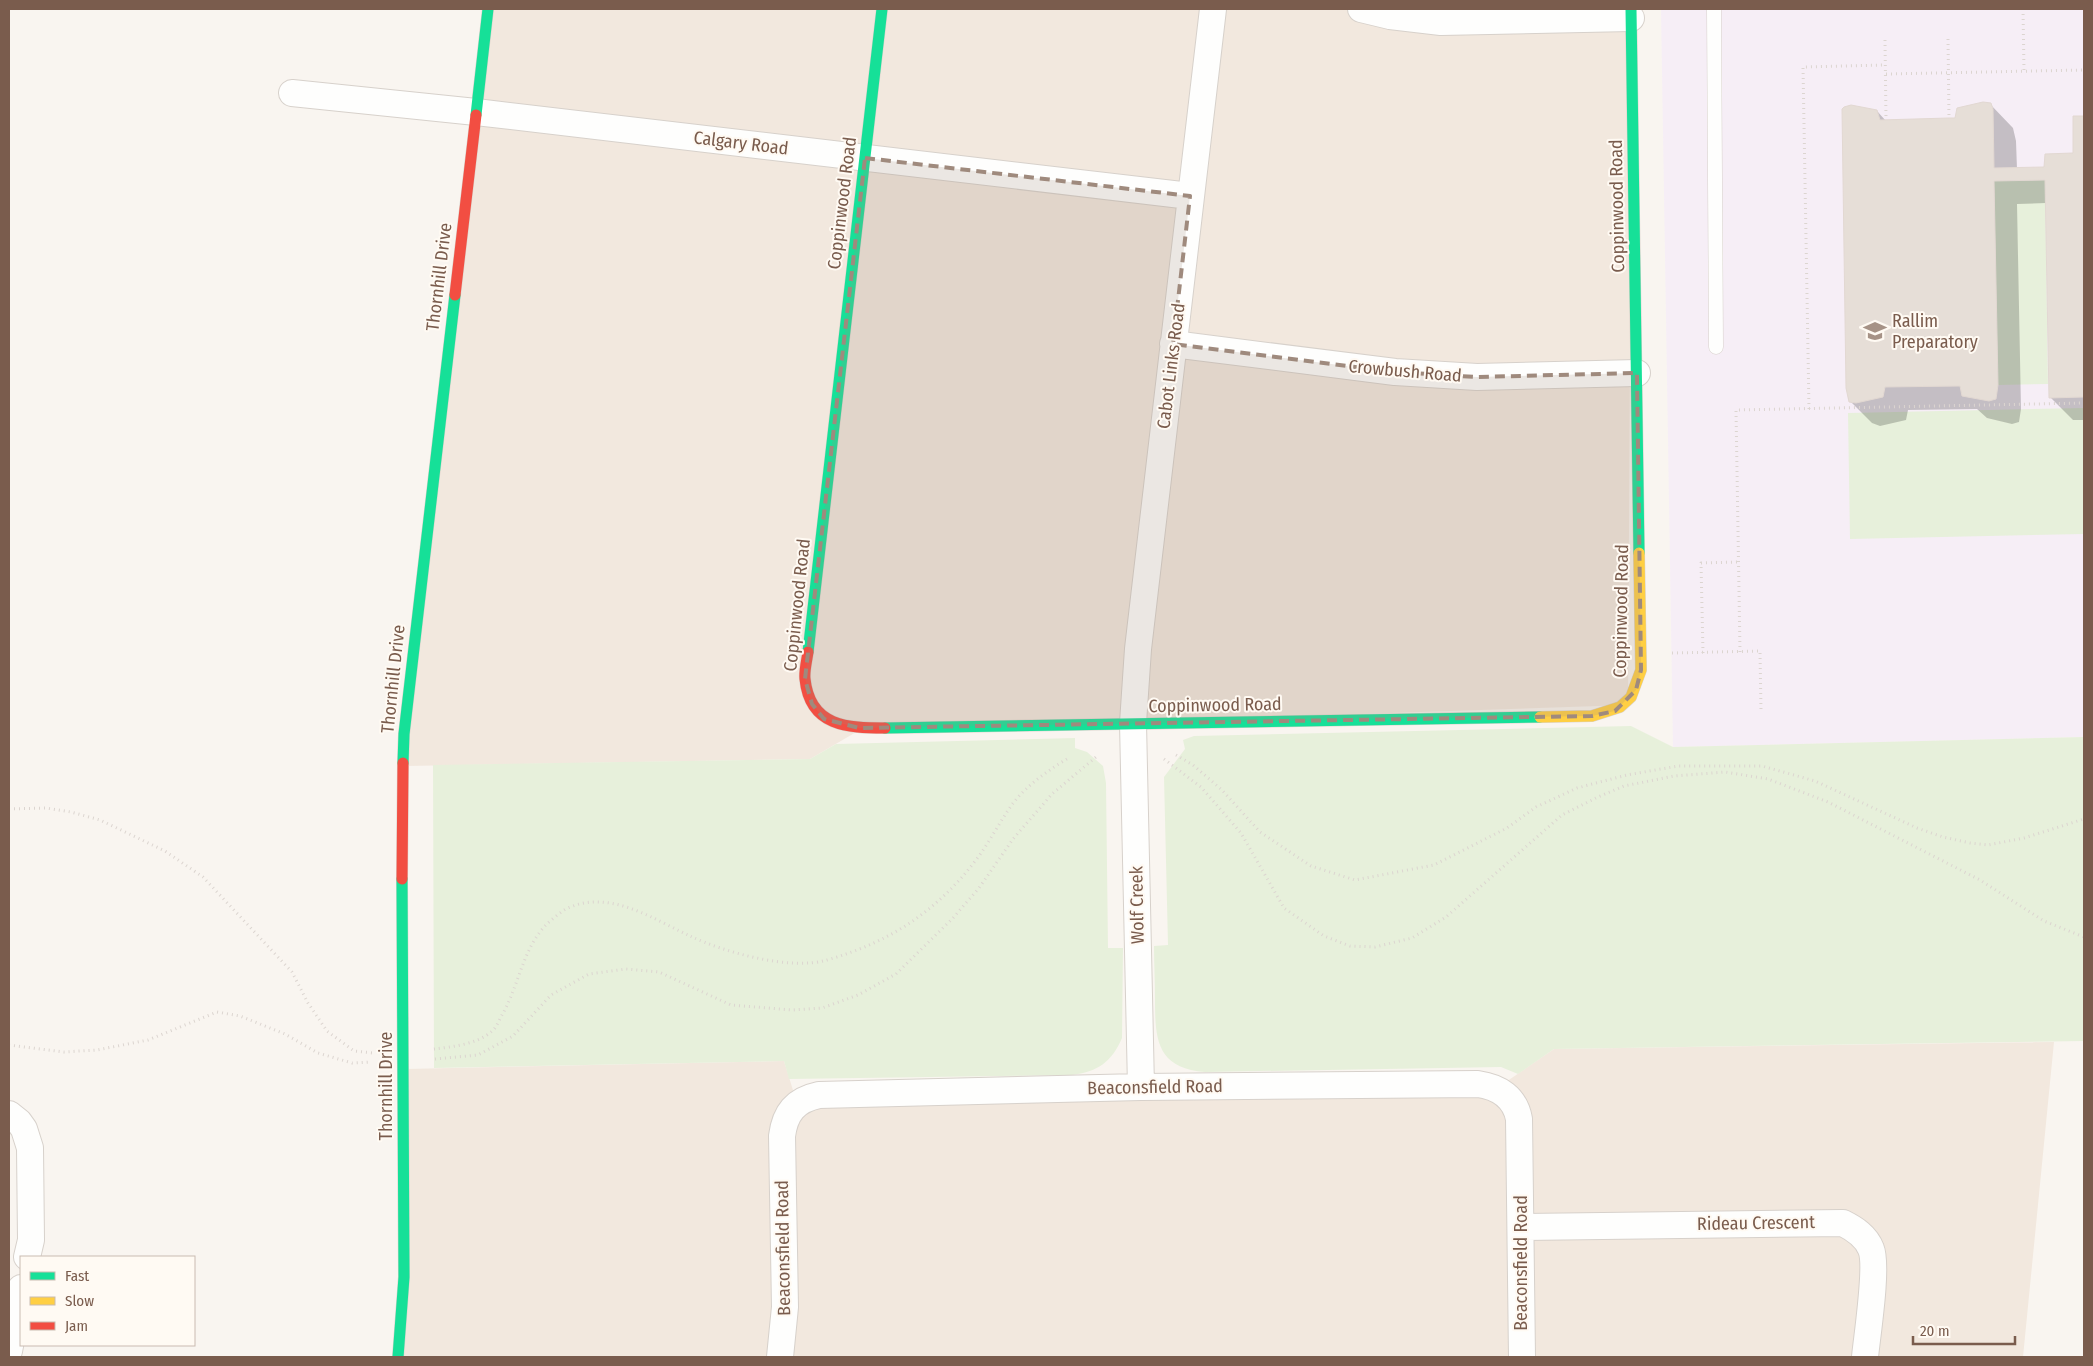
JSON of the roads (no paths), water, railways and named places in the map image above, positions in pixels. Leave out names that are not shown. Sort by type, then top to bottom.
[{"type":"street","name":"Thornhill Drive","points":[[398,1357],[404,1277],[402,774],[404,734],[488,9]]},
{"type":"street","name":"Coppinwood Road","points":[[882,9],[805,678],[812,704],[824,719],[839,725],[860,728],[1592,716],[1615,711],[1626,703],[1636,690],[1641,670],[1631,13]]},
{"type":"street","name":"Cabot Links Road","points":[[1133,724],[1138,649],[1213,9]]},
{"type":"street","points":[[1361,9],[1390,16],[1441,22],[1631,13]]},
{"type":"street","name":"Calgary Road","points":[[292,93],[476,112],[1190,196]]},
{"type":"street","name":"Crowbush Road","points":[[1173,344],[1404,373],[1477,377],[1637,374]]},
{"type":"street","name":"Wolf Creek","points":[[1133,724],[1141,1087]]},
{"type":"street","name":"Beaconsfield Road","points":[[780,1357],[785,1307],[782,1136],[784,1122],[790,1110],[797,1103],[808,1097],[819,1094],[1141,1087],[1478,1084],[1497,1089],[1507,1095],[1517,1110],[1519,1119],[1522,1357]]},
{"type":"street","points":[[9,1114],[24,1129],[30,1148],[31,1240],[27,1256]]},
{"type":"street","name":"Rideau Crescent","points":[[1521,1227],[1843,1223],[1854,1228],[1864,1237],[1872,1249],[1872,1286],[1865,1357]]},
{"type":"street","points":[[9,1351],[20,1293]]},
{"type":"lane","points":[[1714,9],[1716,347]]},
{"type":"place","name":"Rallim Preparatory","points":[[1875,331]]}]
